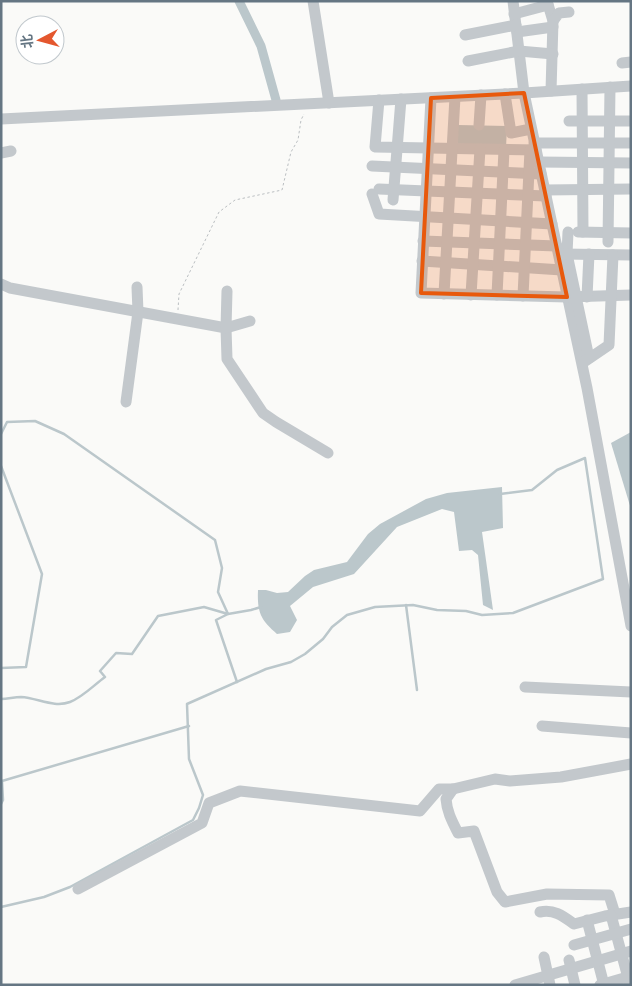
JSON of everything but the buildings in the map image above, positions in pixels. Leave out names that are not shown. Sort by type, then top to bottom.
[{"type":"street","points":[[313,1],[329,103]]},
{"type":"street","points":[[513,1],[524,93],[534,148],[553,228],[577,297],[585,361],[631,626]]},
{"type":"street","points":[[516,24],[547,3],[553,24],[551,91]]},
{"type":"street","points":[[553,24],[559,13],[569,12]]},
{"type":"street","points":[[465,35],[516,24],[553,24]]},
{"type":"street","points":[[468,61],[519,51],[553,54]]},
{"type":"street","points":[[1,119],[455,97],[631,86]]},
{"type":"street","points":[[608,237],[610,87]]},
{"type":"street","points":[[582,89],[583,232]]},
{"type":"street","points":[[505,94],[511,133],[531,129]]},
{"type":"street","points":[[479,124],[481,95]]},
{"type":"street","points":[[444,294],[455,97]]},
{"type":"street","points":[[431,98],[421,293],[577,297],[631,295]]},
{"type":"street","points":[[393,195],[401,99]]},
{"type":"street","points":[[379,100],[376,147],[504,150],[583,143],[631,143]]},
{"type":"street","points":[[569,121],[631,121]]},
{"type":"street","points":[[523,296],[529,173],[534,148]]},
{"type":"street","points":[[471,294],[480,149]]},
{"type":"street","points":[[498,295],[504,150]]},
{"type":"street","points":[[372,166],[529,173],[540,168],[583,163],[631,163]]},
{"type":"street","points":[[631,189],[583,190],[528,195],[426,191],[393,195],[376,191],[379,214],[527,223],[568,232],[583,232],[608,237],[631,232]]},
{"type":"street","points":[[568,232],[561,251],[562,270],[577,297]]},
{"type":"street","points":[[424,241],[526,245],[589,254],[631,255]]},
{"type":"street","points":[[577,297],[589,254]]},
{"type":"street","points":[[585,361],[609,346],[613,255]]},
{"type":"street","points":[[422,261],[562,270]]},
{"type":"street","points":[[1,284],[10,288],[226,328],[250,321]]},
{"type":"street","points":[[126,402],[138,312],[137,287]]},
{"type":"street","points":[[228,291],[227,359],[263,413],[328,453]]},
{"type":"street","points":[[525,687],[631,692]]},
{"type":"street","points":[[542,726],[631,733]]},
{"type":"street","points":[[78,889],[202,824],[209,803],[240,791],[420,811],[439,789],[453,789],[495,779],[510,781],[561,777],[631,764]]},
{"type":"street","points":[[453,789],[446,799],[447,810],[458,833],[474,831],[497,892],[505,902],[548,894],[609,895],[616,934],[626,952],[629,979],[603,984],[587,920]]},
{"type":"street","points":[[540,912],[549,910],[561,915],[574,924],[613,914],[631,912]]},
{"type":"street","points":[[574,946],[631,929]]},
{"type":"street","points":[[515,985],[549,980],[570,964],[598,961],[626,952]]},
{"type":"street","points":[[544,957],[549,980]]},
{"type":"street","points":[[570,964],[575,985]]},
{"type":"path","points":[[178,319],[179,294],[219,212],[235,200],[282,190],[290,152],[298,140],[301,120],[308,104]]},
{"type":"highlighted area","points":[[524,93],[567,297],[421,293],[431,98]]},
{"type":"shaded area","points":[[458,125],[507,126],[506,148],[458,146]]},
{"type":"shaded area","points":[[631,432],[631,509],[611,443]]},
{"type":"shaded area","points":[[502,487],[503,528],[482,532],[493,610],[483,605],[478,555],[472,550],[459,551],[454,512],[442,509],[397,527],[354,574],[313,587],[290,606],[297,620],[290,632],[277,634],[261,615],[258,605],[258,590],[277,593],[288,592],[314,570],[347,562],[368,534],[380,524],[426,499],[447,493]]},
{"type":"waterway","points":[[239,1],[261,46],[276,100]]},
{"type":"waterway","points":[[1,434],[7,422],[35,421],[64,434],[215,540],[222,568],[218,592],[228,614],[261,607]]},
{"type":"waterway","points":[[1,907],[44,897],[70,887],[193,820],[203,795],[189,759],[187,704],[266,669],[291,662],[305,654],[323,639],[332,627],[347,615],[375,607],[413,605],[437,610],[466,611],[482,615],[513,613],[603,579],[585,458],[557,470],[532,490],[500,494]]},
{"type":"waterway","points":[[1,466],[42,574],[26,667],[1,668]]},
{"type":"waterway","points":[[406,605],[417,690]]},
{"type":"waterway","points":[[1,699],[21,697],[58,704],[75,700],[105,677],[100,671],[116,653],[132,654],[158,616],[204,607],[228,614],[216,620],[237,682]]},
{"type":"waterway","points":[[2,781],[189,726]]},
{"type":"waterway","points":[[1,804],[3,800],[2,781]]}]
